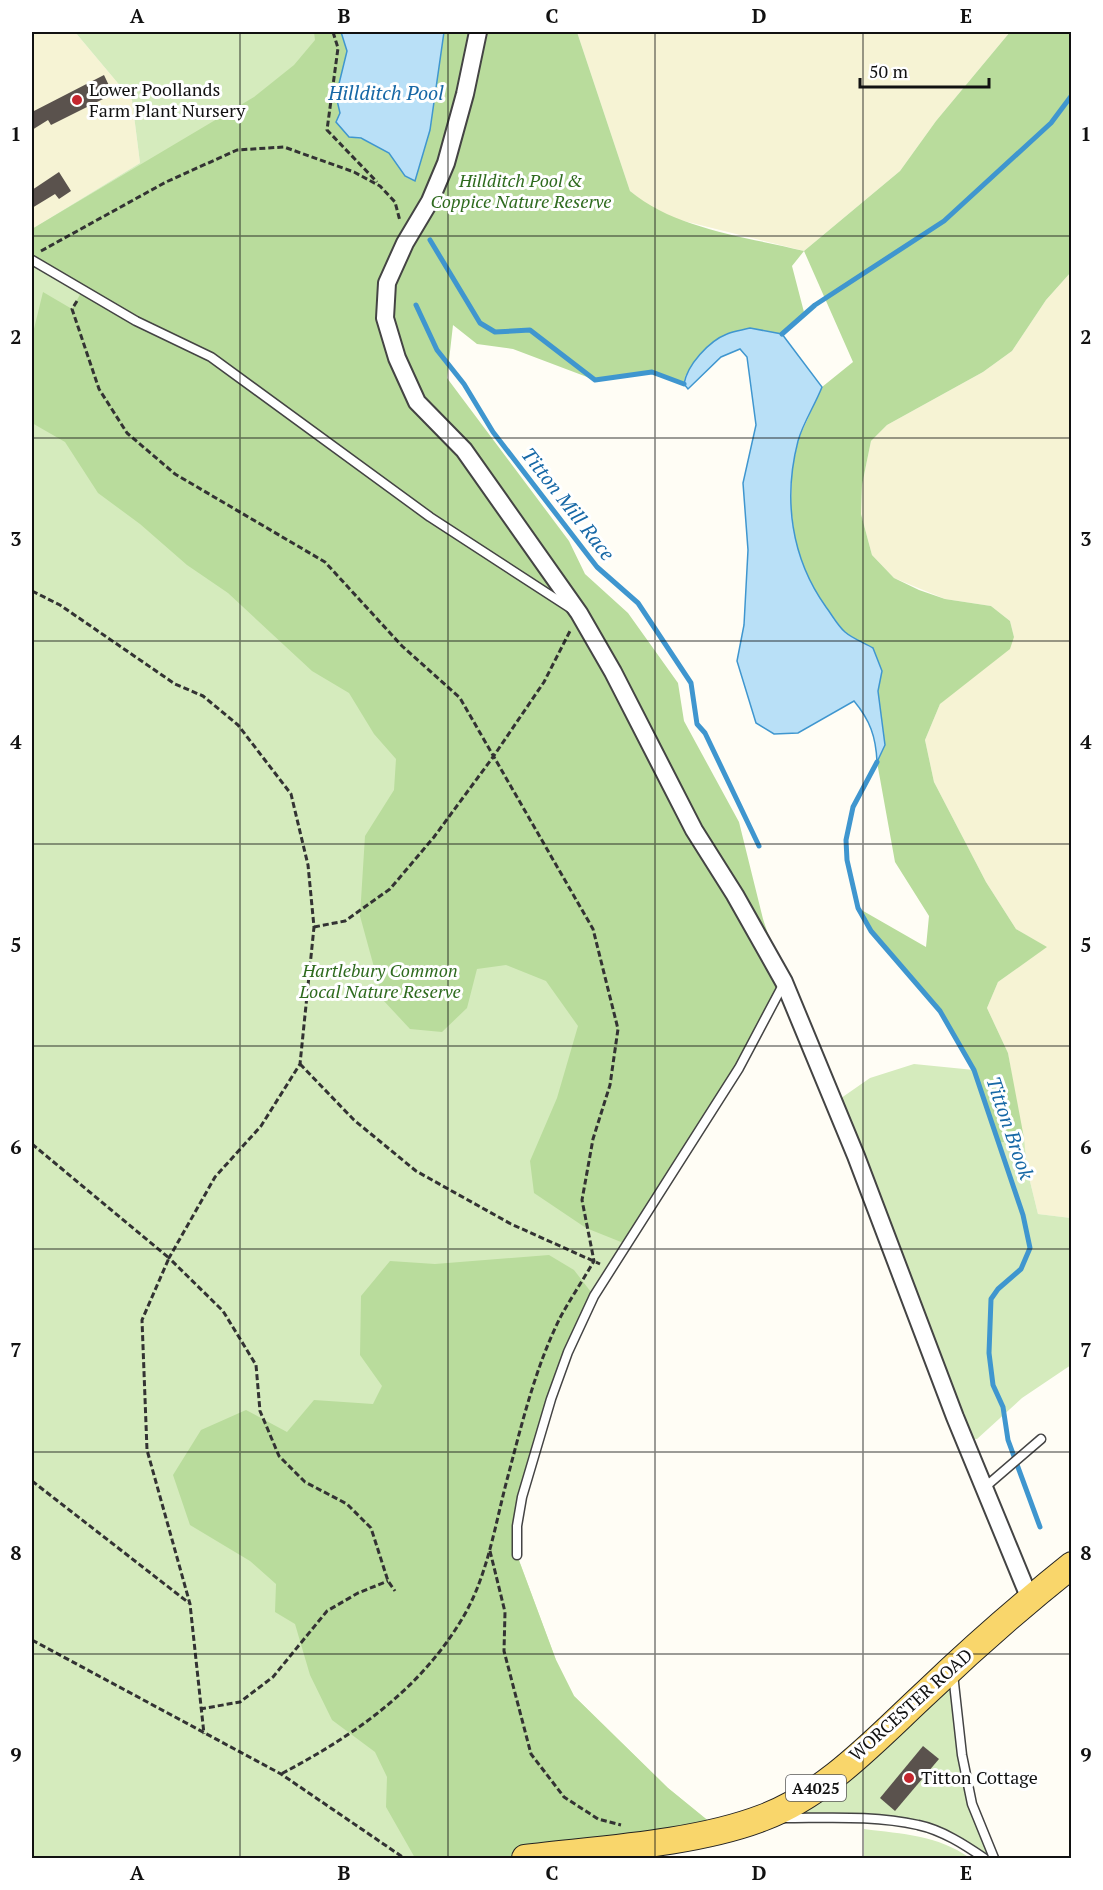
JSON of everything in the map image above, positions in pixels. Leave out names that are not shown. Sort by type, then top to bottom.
[{"type":"main road","name":"WORCESTER ROAD","points":[[525,1858],[722,1832],[764,1818],[816,1789],[867,1747],[952,1668],[1071,1565]]},
{"type":"street","points":[[478,32],[465,94],[446,163],[430,201],[405,243],[387,284],[385,318],[397,358],[417,402],[464,450],[579,613],[613,672],[694,830],[735,895],[784,982],[856,1156],[984,1488],[1037,1593]]},
{"type":"lane","points":[[32,258],[82,291],[211,357],[430,517],[508,570],[579,613]]},
{"type":"lane","points":[[517,1555],[517,1526],[522,1497],[550,1399],[568,1352],[611,1269],[739,1068],[784,982]]},
{"type":"lane","points":[[984,1488],[1041,1439]]},
{"type":"lane","points":[[952,1668],[962,1755],[972,1804],[994,1858]]},
{"type":"lane","points":[[764,1818],[864,1819],[920,1825],[960,1842],[984,1858]]},
{"type":"path","points":[[333,32],[338,48],[327,130],[395,202],[405,243]]},
{"type":"path","points":[[32,258],[166,182],[237,150],[284,147],[354,172],[380,186]]},
{"type":"path","points":[[82,291],[72,309],[78,330],[99,390],[127,433],[175,474],[326,562],[402,646],[460,698],[593,929],[618,1029],[610,1085],[593,1139],[582,1200],[594,1261],[561,1318],[542,1363],[507,1478],[490,1551],[463,1618],[430,1666],[387,1707],[334,1746],[281,1774]]},
{"type":"path","points":[[32,591],[60,605],[175,684],[203,696],[238,725],[291,795],[308,865],[314,927],[300,1064],[261,1126],[215,1177],[169,1258],[142,1320],[147,1450],[190,1604],[204,1734]]},
{"type":"path","points":[[314,927],[345,921],[390,889],[434,837],[493,757],[543,682],[579,613]]},
{"type":"path","points":[[300,1064],[354,1120],[416,1172],[511,1224],[611,1269]]},
{"type":"path","points":[[32,1144],[169,1258],[223,1311],[256,1365],[260,1411],[279,1456],[306,1482],[347,1504],[371,1528],[388,1581],[395,1591]]},
{"type":"path","points":[[32,1481],[190,1604]]},
{"type":"path","points":[[490,1551],[505,1612],[504,1651],[531,1754],[564,1797],[598,1819]]},
{"type":"path","points":[[200,1709],[240,1702],[273,1677],[327,1611],[358,1593],[388,1581]]},
{"type":"path","points":[[32,1640],[281,1774],[404,1858]]},
{"type":"shaded area","points":[[32,32],[75,32],[132,100],[140,163],[32,229]]},
{"type":"shaded area","points":[[577,32],[1010,32],[936,121],[900,171],[804,251],[676,219],[649,207],[630,191]]},
{"type":"shaded area","points":[[1071,272],[1071,1218],[1038,1214],[1027,1169],[1008,1053],[987,1008],[998,982],[1046,947],[1016,929],[986,882],[934,782],[925,740],[940,704],[1014,637],[1010,621],[991,606],[945,599],[894,578],[872,555],[861,514],[862,485],[871,441],[887,425],[983,372],[1012,351],[1046,300]]},
{"type":"green space","name":"Hartlebury Common Local Nature Reserve","points":[[75,32],[478,32],[405,243],[464,450],[626,1244],[568,1352],[522,1497],[517,1555],[556,1660],[574,1696],[668,1788],[722,1832],[525,1858],[32,1858],[32,229],[140,163],[132,100]]},
{"type":"green space","name":"Hillditch Pool & Coppice Nature Reserve","points":[[314,32],[341,32],[347,51],[336,96],[349,137],[370,142],[385,150],[406,175],[415,181],[430,130],[444,32],[577,32],[630,191],[648,204],[690,223],[804,251],[792,266],[805,316],[782,334],[750,328],[685,376],[684,384],[652,372],[595,380],[513,349],[477,344],[453,325],[447,378],[569,541],[585,574],[628,613],[678,683],[684,721],[739,822],[763,919],[784,982],[739,1068],[626,1244],[586,1228],[534,1193],[530,1161],[557,1098],[578,1026],[546,981],[506,965],[477,969],[467,1008],[442,1032],[410,1029],[383,1000],[360,916],[365,836],[394,790],[396,759],[374,734],[349,693],[312,671],[228,593],[187,565],[140,524],[98,493],[65,442],[32,423],[32,337],[43,292],[72,309],[82,291],[32,260],[32,229],[254,97],[294,65],[315,40]]},
{"type":"green space","points":[[1010,32],[1071,32],[1071,272],[1046,300],[1012,351],[983,372],[887,425],[871,441],[862,485],[861,514],[872,555],[894,578],[945,599],[991,606],[1010,621],[1014,637],[1010,649],[940,704],[925,740],[934,782],[986,882],[1016,929],[1047,947],[998,982],[987,1008],[1008,1053],[1024,1138],[1000,1143],[975,1074],[949,1024],[876,935],[858,908],[926,947],[929,916],[895,862],[877,762],[885,745],[878,691],[882,671],[873,648],[845,633],[813,589],[796,547],[791,507],[792,469],[799,438],[822,387],[853,362],[804,251],[900,171],[936,121]]},
{"type":"green space","points":[[914,1064],[974,1070],[1000,1143],[1024,1138],[1027,1169],[1038,1214],[1071,1218],[1071,1365],[1022,1398],[977,1439],[964,1440],[834,1103],[870,1078]]},
{"type":"green space","points":[[549,1255],[574,1270],[594,1296],[568,1352],[522,1497],[517,1555],[556,1660],[574,1696],[668,1788],[722,1832],[525,1858],[415,1858],[386,1807],[387,1777],[375,1752],[332,1720],[310,1675],[295,1624],[275,1612],[276,1584],[250,1561],[190,1525],[173,1475],[201,1430],[246,1410],[287,1432],[314,1400],[373,1404],[382,1386],[360,1355],[361,1296],[390,1261],[435,1264]]},
{"type":"green space","points":[[952,1668],[972,1804],[994,1858],[984,1858],[920,1825],[764,1818]]},
{"type":"green space","points":[[864,1829],[932,1840],[958,1850],[970,1858],[864,1858]]},
{"type":"water","name":"Hillditch Pool","points":[[341,32],[444,32],[430,130],[415,181],[405,176],[389,153],[361,138],[349,137],[336,122],[340,113],[336,96],[347,51]]},
{"type":"water","points":[[750,328],[782,334],[822,387],[800,434],[793,463],[791,506],[793,527],[805,569],[814,588],[842,630],[873,648],[882,671],[878,691],[885,745],[877,762],[871,729],[854,701],[798,733],[774,734],[756,723],[737,661],[744,625],[748,550],[743,483],[756,425],[747,357],[740,349],[721,357],[688,389],[684,384],[689,369],[713,342],[727,334]]},
{"type":"building","name":"Lower Poollands Farm Plant Nursery","points":[[104,75],[113,94],[51,125],[48,120],[32,130],[32,112]]},
{"type":"building","points":[[59,172],[71,191],[59,199],[55,194],[32,208],[32,190]]},
{"type":"building","name":"Titton Cottage","points":[[923,1746],[939,1759],[895,1811],[880,1798]]},
{"type":"waterway","points":[[782,334],[815,305],[944,221],[1051,123],[1072,95]]},
{"type":"waterway","name":"Titton Brook","points":[[430,240],[480,323],[495,332],[530,330],[595,380],[652,372],[684,384]]},
{"type":"waterway","name":"Titton Mill Race","points":[[416,305],[437,350],[464,384],[493,432],[597,567],[638,603],[691,683],[697,724],[705,733],[759,846]]},
{"type":"waterway","name":"Titton Brook","points":[[877,762],[853,807],[846,840],[847,860],[858,908],[871,931],[940,1011],[974,1070],[1023,1215],[1030,1248],[1021,1269],[998,1289],[991,1299],[989,1353],[993,1385],[1003,1407],[1008,1440],[1040,1527]]},
{"type":"place","name":"Lower Poollands Farm Plant Nursery","points":[[77,100]]},
{"type":"place","name":"Titton Cottage","points":[[909,1778]]}]
